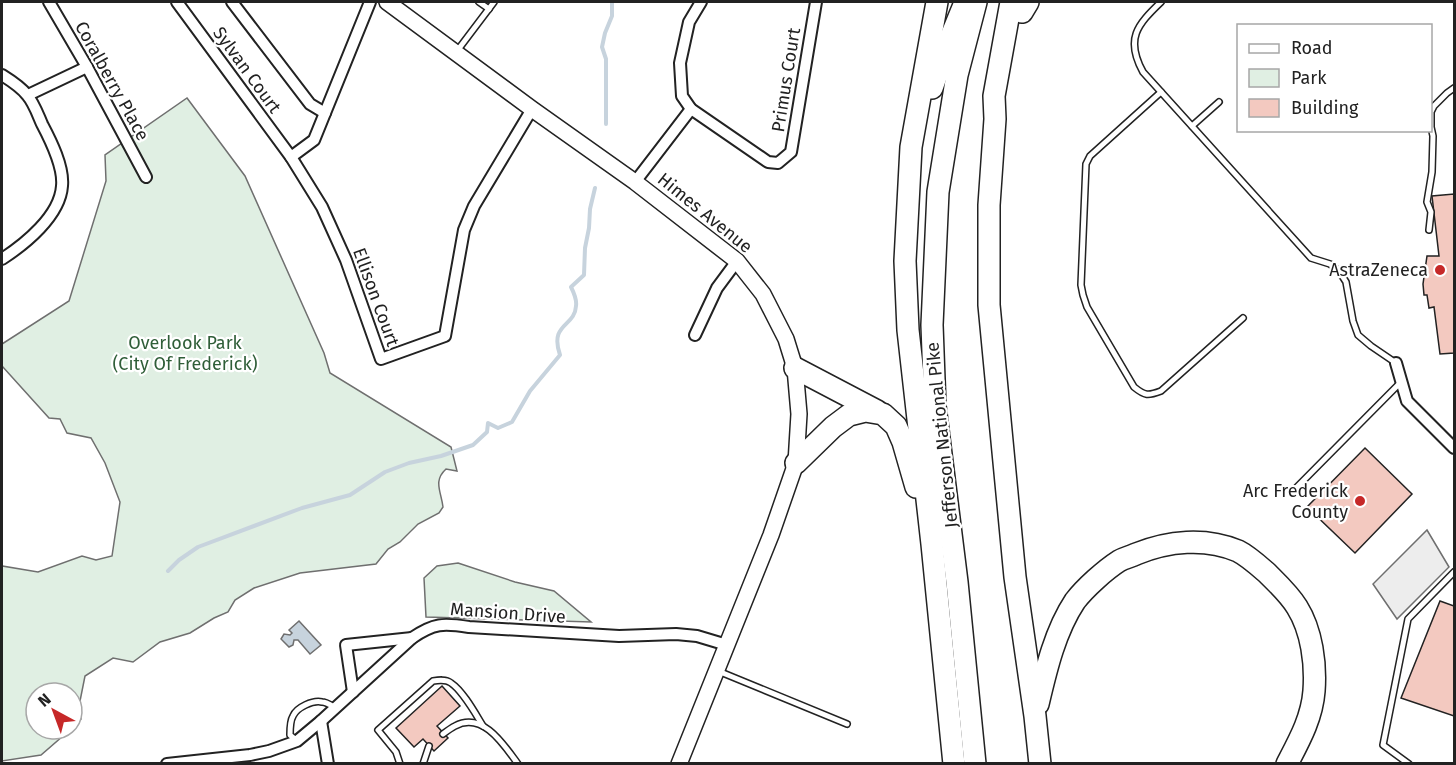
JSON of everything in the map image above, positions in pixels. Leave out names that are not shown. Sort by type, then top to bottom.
[{"type":"highway","points":[[937,2],[911,147],[905,261],[908,330],[954,764]]},
{"type":"highway","points":[[911,147],[965,2]]},
{"type":"highway","name":"Jefferson National Pike","points":[[975,764],[957,582],[935,406],[932,325],[938,192],[957,75],[976,2]]},
{"type":"highway","points":[[1021,4],[1003,99],[994,119],[989,205],[989,305],[1015,577],[1041,764]]},
{"type":"highway","points":[[795,368],[883,414],[896,426],[903,442],[932,544]]},
{"type":"highway","points":[[796,463],[833,426],[849,415],[866,411],[883,414]]},
{"type":"highway","points":[[1035,716],[1049,658],[1065,621],[1076,601],[1096,579],[1119,561],[1150,549],[1184,542],[1212,543],[1240,552],[1263,569],[1282,588],[1306,624],[1314,668],[1314,693],[1306,726],[1287,764]]},
{"type":"street","name":"Coralberry Place","points":[[49,2],[146,177]]},
{"type":"street","name":"Sylvan Court","points":[[177,2],[291,158]]},
{"type":"street","name":"Sylvan Court","points":[[232,2],[310,104],[325,113]]},
{"type":"street","points":[[291,158],[314,140],[370,2]]},
{"type":"street","name":"Himes Avenue","points":[[387,2],[635,182],[737,261],[764,294],[786,339],[795,368],[799,414],[796,463],[771,535],[679,764]]},
{"type":"street","points":[[635,182],[691,109],[682,96],[680,63],[689,22],[701,2]]},
{"type":"street","name":"Primus Court","points":[[691,109],[768,162],[778,163],[791,152],[816,2]]},
{"type":"street","points":[[28,95],[87,67]]},
{"type":"street","points":[[2,75],[28,95],[48,136],[59,164],[63,184],[60,198],[52,214],[35,232],[2,259]]},
{"type":"street","name":"Ellison Court","points":[[291,158],[322,207],[346,260],[381,359],[445,336],[464,230],[474,206],[532,109]]},
{"type":"street","points":[[695,335],[717,288],[737,261]]},
{"type":"street","points":[[1396,363],[1407,400],[1455,448]]},
{"type":"street","name":"Mansion Drive","points":[[297,741],[412,638],[424,630],[447,623],[469,627],[619,636],[676,634],[697,636],[727,645]]},
{"type":"street","points":[[353,692],[346,645],[412,638]]},
{"type":"street","points":[[321,721],[328,764]]},
{"type":"street","points":[[167,764],[250,759],[297,741]]},
{"type":"lane","points":[[479,2],[489,9]]},
{"type":"lane","points":[[456,52],[494,2]]},
{"type":"lane","points":[[1161,2],[1145,17],[1134,40],[1134,52],[1143,72],[1311,258],[1330,264],[1339,270],[1346,282],[1353,321],[1358,334],[1396,363]]},
{"type":"lane","points":[[1432,110],[1455,88]]},
{"type":"lane","points":[[1161,92],[1090,156],[1086,164],[1081,285],[1087,307],[1134,387],[1142,394],[1151,395],[1161,391],[1243,318]]},
{"type":"lane","points":[[1192,126],[1219,102]]},
{"type":"lane","points":[[1429,230],[1431,212],[1427,202],[1432,172],[1432,131]]},
{"type":"lane","points":[[1296,488],[1402,382]]},
{"type":"lane","points":[[1409,764],[1383,745],[1408,619],[1455,572]]},
{"type":"lane","points":[[716,671],[847,724]]},
{"type":"lane","points":[[400,764],[396,752],[378,730],[433,681],[450,682],[459,691],[483,726]]},
{"type":"lane","points":[[297,741],[290,735],[290,726],[293,715],[300,709],[309,703],[322,701],[336,708]]},
{"type":"lane","points":[[444,734],[457,724],[469,723],[483,726],[490,729],[502,742],[518,764]]},
{"type":"lane","points":[[423,764],[429,746]]},
{"type":"green space","name":"Overlook Park (City Of Frederick)","points":[[187,98],[245,176],[324,353],[330,373],[451,447],[457,471],[446,469],[442,473],[439,487],[443,507],[439,513],[418,524],[400,542],[388,549],[376,564],[300,573],[254,588],[235,600],[228,612],[190,633],[160,642],[133,662],[113,658],[85,676],[84,681],[24,681],[24,741],[57,741],[41,755],[2,761],[2,566],[38,572],[82,556],[96,560],[112,556],[120,502],[105,463],[91,438],[67,433],[60,419],[49,418],[2,366],[2,344],[69,301],[106,181],[105,155]]},
{"type":"green space","points":[[458,563],[515,582],[554,591],[591,622],[426,617],[424,578],[437,566]]},
{"type":"shaded area","points":[[1427,530],[1449,567],[1397,619],[1373,584]]},
{"type":"shaded area","points":[[299,621],[321,645],[310,654],[298,640],[294,640],[293,645],[289,647],[281,639],[284,634],[292,633],[289,630]]},
{"type":"building","name":"AstraZeneca","points":[[1454,194],[1454,353],[1440,354],[1434,307],[1429,308],[1423,284],[1427,256],[1439,256],[1432,196]]},
{"type":"building","name":"Arc Frederick County","points":[[1365,448],[1412,494],[1355,553],[1307,507]]},
{"type":"building","points":[[1440,601],[1454,606],[1454,716],[1401,698]]},
{"type":"building","points":[[442,686],[460,706],[437,726],[448,738],[434,751],[423,739],[414,747],[396,728]]},
{"type":"waterway","points":[[606,124],[606,59],[602,47],[612,16],[612,2]]},
{"type":"waterway","points":[[168,571],[198,547],[302,508],[350,495],[385,472],[409,463],[441,456],[473,445],[487,432],[488,423],[498,428],[512,422],[530,391],[560,355],[557,345],[560,331],[575,313],[576,299],[571,287],[584,275],[585,248],[595,188]]},
{"type":"place","name":"AstraZeneca","points":[[1440,270]]},
{"type":"place","name":"Arc Frederick County","points":[[1360,501]]}]
